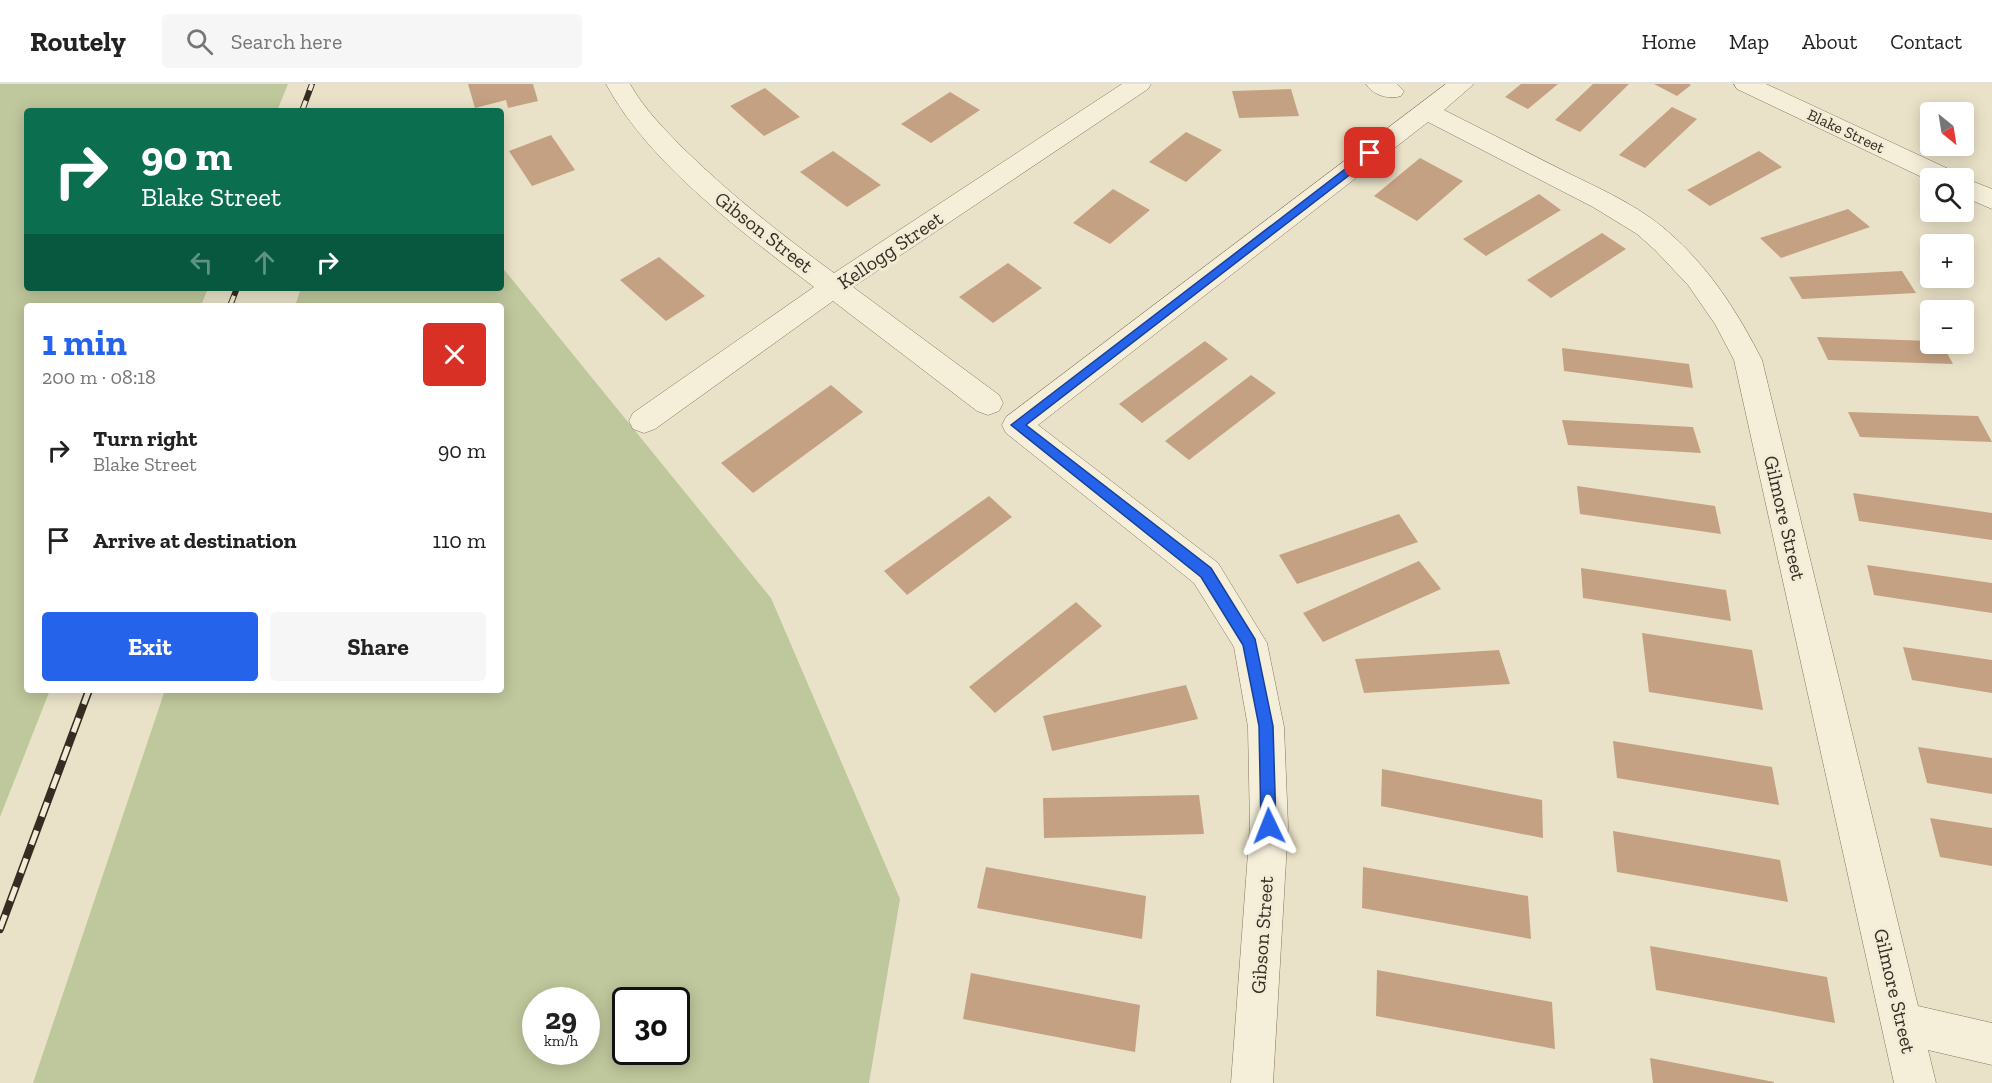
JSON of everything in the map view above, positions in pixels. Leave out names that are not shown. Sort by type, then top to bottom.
[{"type":"street","name":"Gibson Street","points":[[618,84],[624,95],[660,140],[705,185],[756,229],[835,286],[988,404]]},
{"type":"street","name":"Kellogg Street","points":[[644,421],[835,286],[1139,84]]},
{"type":"street","points":[[1426,111],[1462,84]]},
{"type":"street","name":"Blake Street","points":[[1746,84],[1925,168]]},
{"type":"street","name":"Gibson Street","points":[[1252,1083],[1269,826],[1266,726],[1250,643],[1206,573],[1017,425],[1426,111]]},
{"type":"street","name":"Gilmore Street","points":[[1426,111],[1626,214],[1660,240],[1690,269],[1714,298],[1733,328],[1749,360],[1916,1083]]},
{"type":"street","points":[[1974,192],[1992,200]]},
{"type":"street","points":[[1902,1023],[1992,1044]]},
{"type":"green space","points":[[0,84],[288,84],[278,108],[24,108],[24,291],[207,291],[202,303],[24,303],[24,693],[49,693],[0,817]]},
{"type":"green space","points":[[504,270],[771,598],[900,899],[869,1083],[33,1083],[164,693],[504,693],[504,303],[296,303],[300,291],[504,291]]},
{"type":"building","points":[[468,84],[533,84],[538,101],[508,108],[506,100],[475,108]]},
{"type":"building","points":[[1521,84],[1558,84],[1528,109],[1505,97]]},
{"type":"building","points":[[1593,84],[1629,84],[1580,132],[1555,120]]},
{"type":"building","points":[[1654,84],[1689,84],[1691,85],[1677,96]]},
{"type":"building","points":[[765,88],[800,117],[764,136],[730,106]]},
{"type":"building","points":[[1291,89],[1299,116],[1239,118],[1232,91]]},
{"type":"building","points":[[950,92],[980,110],[931,143],[901,124]]},
{"type":"building","points":[[1672,107],[1697,119],[1645,168],[1619,155]]},
{"type":"building","points":[[1186,132],[1222,150],[1186,182],[1149,162]]},
{"type":"building","points":[[551,135],[575,170],[532,186],[509,151]]},
{"type":"building","points":[[833,151],[881,185],[847,207],[800,172]]},
{"type":"building","points":[[1759,151],[1782,167],[1710,206],[1687,190]]},
{"type":"building","points":[[1420,158],[1463,181],[1417,221],[1374,196]]},
{"type":"building","points":[[1113,189],[1150,210],[1110,244],[1073,223]]},
{"type":"building","points":[[1539,194],[1561,210],[1486,256],[1463,239]]},
{"type":"building","points":[[1848,209],[1870,227],[1781,258],[1760,238]]},
{"type":"building","points":[[1602,233],[1626,249],[1551,298],[1527,280]]},
{"type":"building","points":[[659,257],[705,296],[666,321],[620,280]]},
{"type":"building","points":[[1008,263],[1042,288],[993,323],[959,297]]},
{"type":"building","points":[[1902,271],[1916,293],[1802,299],[1789,277]]},
{"type":"building","points":[[1817,337],[1920,341],[1920,354],[1948,354],[1953,364],[1828,360]]},
{"type":"building","points":[[1205,341],[1228,359],[1142,423],[1119,404]]},
{"type":"building","points":[[1562,348],[1689,364],[1693,388],[1564,371]]},
{"type":"building","points":[[1251,375],[1276,393],[1189,460],[1165,441]]},
{"type":"building","points":[[831,385],[863,412],[753,493],[721,463]]},
{"type":"building","points":[[1848,412],[1978,416],[1992,442],[1860,437]]},
{"type":"building","points":[[1562,420],[1693,427],[1701,453],[1568,445]]},
{"type":"building","points":[[1577,486],[1715,506],[1721,534],[1580,514]]},
{"type":"building","points":[[1853,493],[1992,513],[1992,540],[1859,521]]},
{"type":"building","points":[[989,496],[1012,517],[907,595],[884,571]]},
{"type":"building","points":[[1399,514],[1418,542],[1297,584],[1279,555]]},
{"type":"building","points":[[1419,561],[1441,589],[1323,642],[1303,613]]},
{"type":"building","points":[[1867,565],[1992,583],[1992,613],[1874,595]]},
{"type":"building","points":[[1581,568],[1726,590],[1731,621],[1583,598]]},
{"type":"building","points":[[1076,602],[1102,626],[995,713],[969,687]]},
{"type":"building","points":[[1642,633],[1752,650],[1763,710],[1649,692]]},
{"type":"building","points":[[1903,647],[1992,660],[1992,693],[1912,680]]},
{"type":"building","points":[[1499,650],[1510,684],[1364,693],[1355,659]]},
{"type":"building","points":[[1186,685],[1198,719],[1052,751],[1043,716]]},
{"type":"building","points":[[1613,741],[1772,767],[1779,805],[1617,778]]},
{"type":"building","points":[[1918,747],[1992,758],[1992,794],[1927,783]]},
{"type":"building","points":[[1382,769],[1542,800],[1543,838],[1381,806]]},
{"type":"building","points":[[1199,795],[1204,834],[1044,838],[1043,798]]},
{"type":"building","points":[[1930,818],[1992,828],[1992,866],[1940,857]]},
{"type":"building","points":[[1613,831],[1780,860],[1788,902],[1617,872]]},
{"type":"building","points":[[986,867],[1146,896],[1142,939],[977,908]]},
{"type":"building","points":[[1363,867],[1528,896],[1531,939],[1362,908]]},
{"type":"building","points":[[1650,946],[1827,977],[1835,1023],[1656,990]]},
{"type":"building","points":[[1377,970],[1552,1002],[1555,1049],[1376,1016]]},
{"type":"building","points":[[971,973],[1140,1005],[1135,1052],[963,1019]]},
{"type":"building","points":[[1650,1058],[1774,1082],[1774,1083],[1653,1083]]},
{"type":"railway","points":[[303,108],[312,84]]},
{"type":"railway","points":[[231,303],[236,291]]},
{"type":"railway","points":[[0,929],[88,693]]},
{"type":"route","points":[[1269,826],[1266,726],[1250,643],[1206,573],[1017,425],[1370,153]]}]
